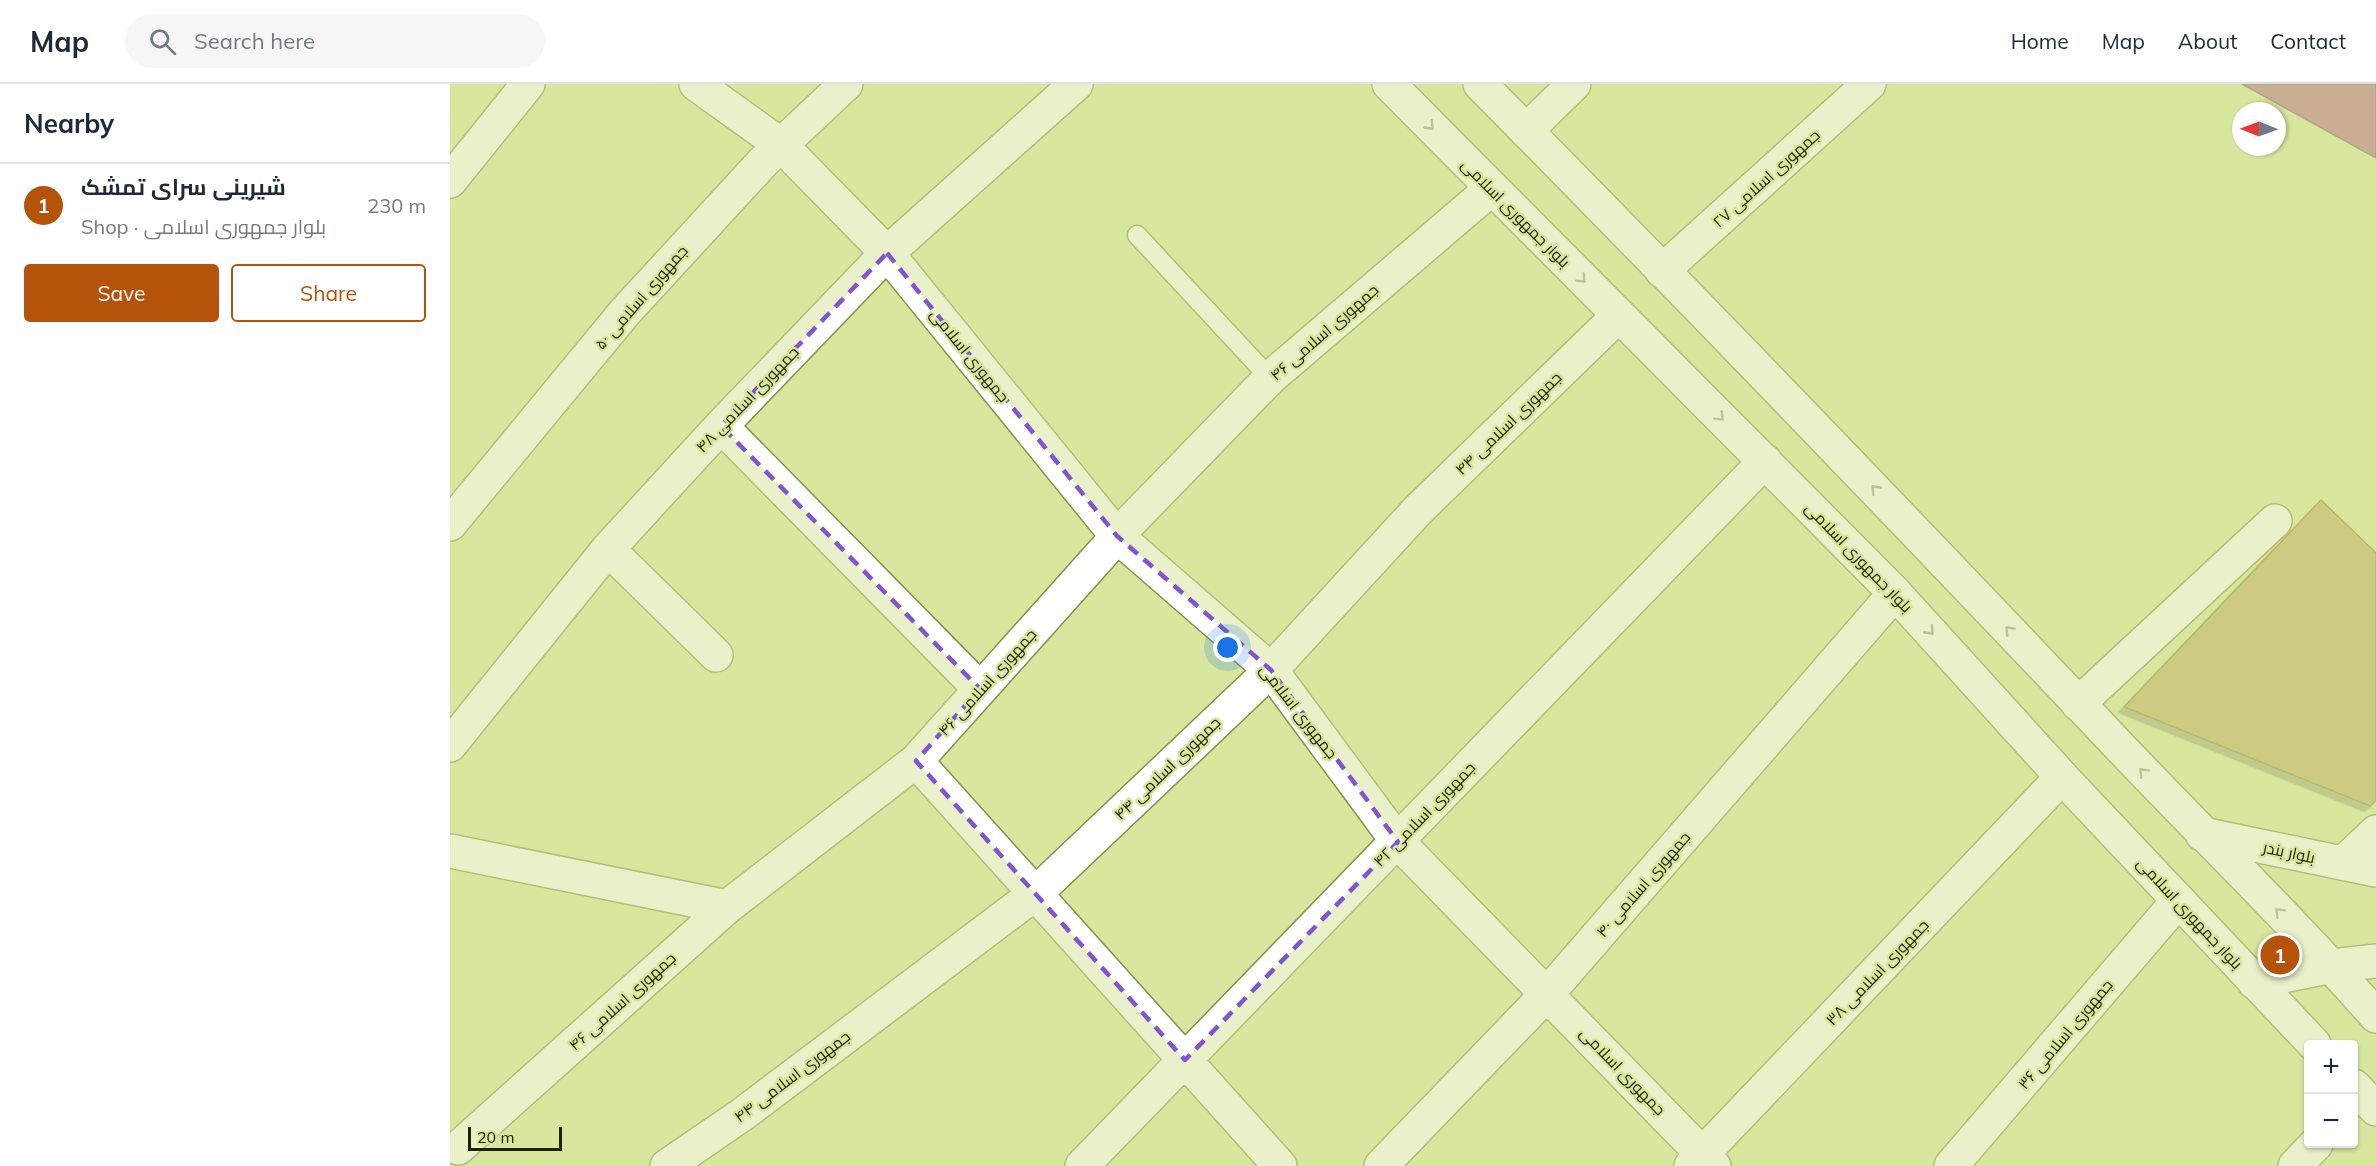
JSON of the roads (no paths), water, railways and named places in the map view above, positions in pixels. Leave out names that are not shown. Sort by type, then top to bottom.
[{"type":"street","points":[[450,181],[528,84]]},
{"type":"street","name":"جمهوری اسلامی","points":[[696,84],[781,145],[887,253],[1117,536],[1270,670],[1398,842],[1548,993],[1703,1162]]},
{"type":"street","name":"جمهوری اسلامی ۵۰","points":[[450,524],[625,312],[781,145],[846,84]]},
{"type":"street","name":"بلوار جمهوری اسلامی","points":[[1389,84],[1895,593],[2062,777],[2310,1040]]},
{"type":"street","points":[[1480,84],[1903,518],[2202,834],[2332,966],[2376,1016]]},
{"type":"street","points":[[1526,131],[1574,84]]},
{"type":"street","name":"جمهوری اسلامی ۲۷","points":[[1662,271],[1869,84]]},
{"type":"street","name":"جمهوری اسلامی ۴۸","points":[[450,745],[608,549],[721,426],[887,253],[1061,89]]},
{"type":"street","name":"جمهوری اسلامی ۴۶","points":[[462,1151],[727,907],[916,761],[1117,536],[1270,378],[1491,189]]},
{"type":"street","name":"جمهوری اسلامی ۴۴","points":[[667,1166],[743,1114],[1036,893],[1270,670],[1418,510],[1618,316]]},
{"type":"street","points":[[721,426],[980,688]]},
{"type":"street","name":"جمهوری اسلامی ۴۲","points":[[1082,1166],[1765,461]]},
{"type":"street","points":[[2078,704],[2275,521]]},
{"type":"street","points":[[608,549],[716,655]]},
{"type":"street","name":"جمهوری اسلامی ۴۰","points":[[1381,1166],[1548,993],[1895,593]]},
{"type":"street","points":[[916,761],[1281,1166]]},
{"type":"street","name":"جمهوری اسلامی ۳۸","points":[[1703,1162],[2062,777]]},
{"type":"street","points":[[2343,863],[2376,832]]},
{"type":"street","name":"بلوار بندر","points":[[2202,834],[2376,870]]},
{"type":"street","points":[[450,851],[727,907]]},
{"type":"street","name":"جمهوری اسلامی ۳۶","points":[[1951,1166],[2178,901]]},
{"type":"street","points":[[2254,982],[2332,966],[2376,961]]},
{"type":"street","points":[[2295,1166],[2311,1148]]},
{"type":"lane","points":[[1137,235],[1270,378]]},
{"type":"place","name":"شیرینی سرای تمشک","points":[[2280,955]]}]
